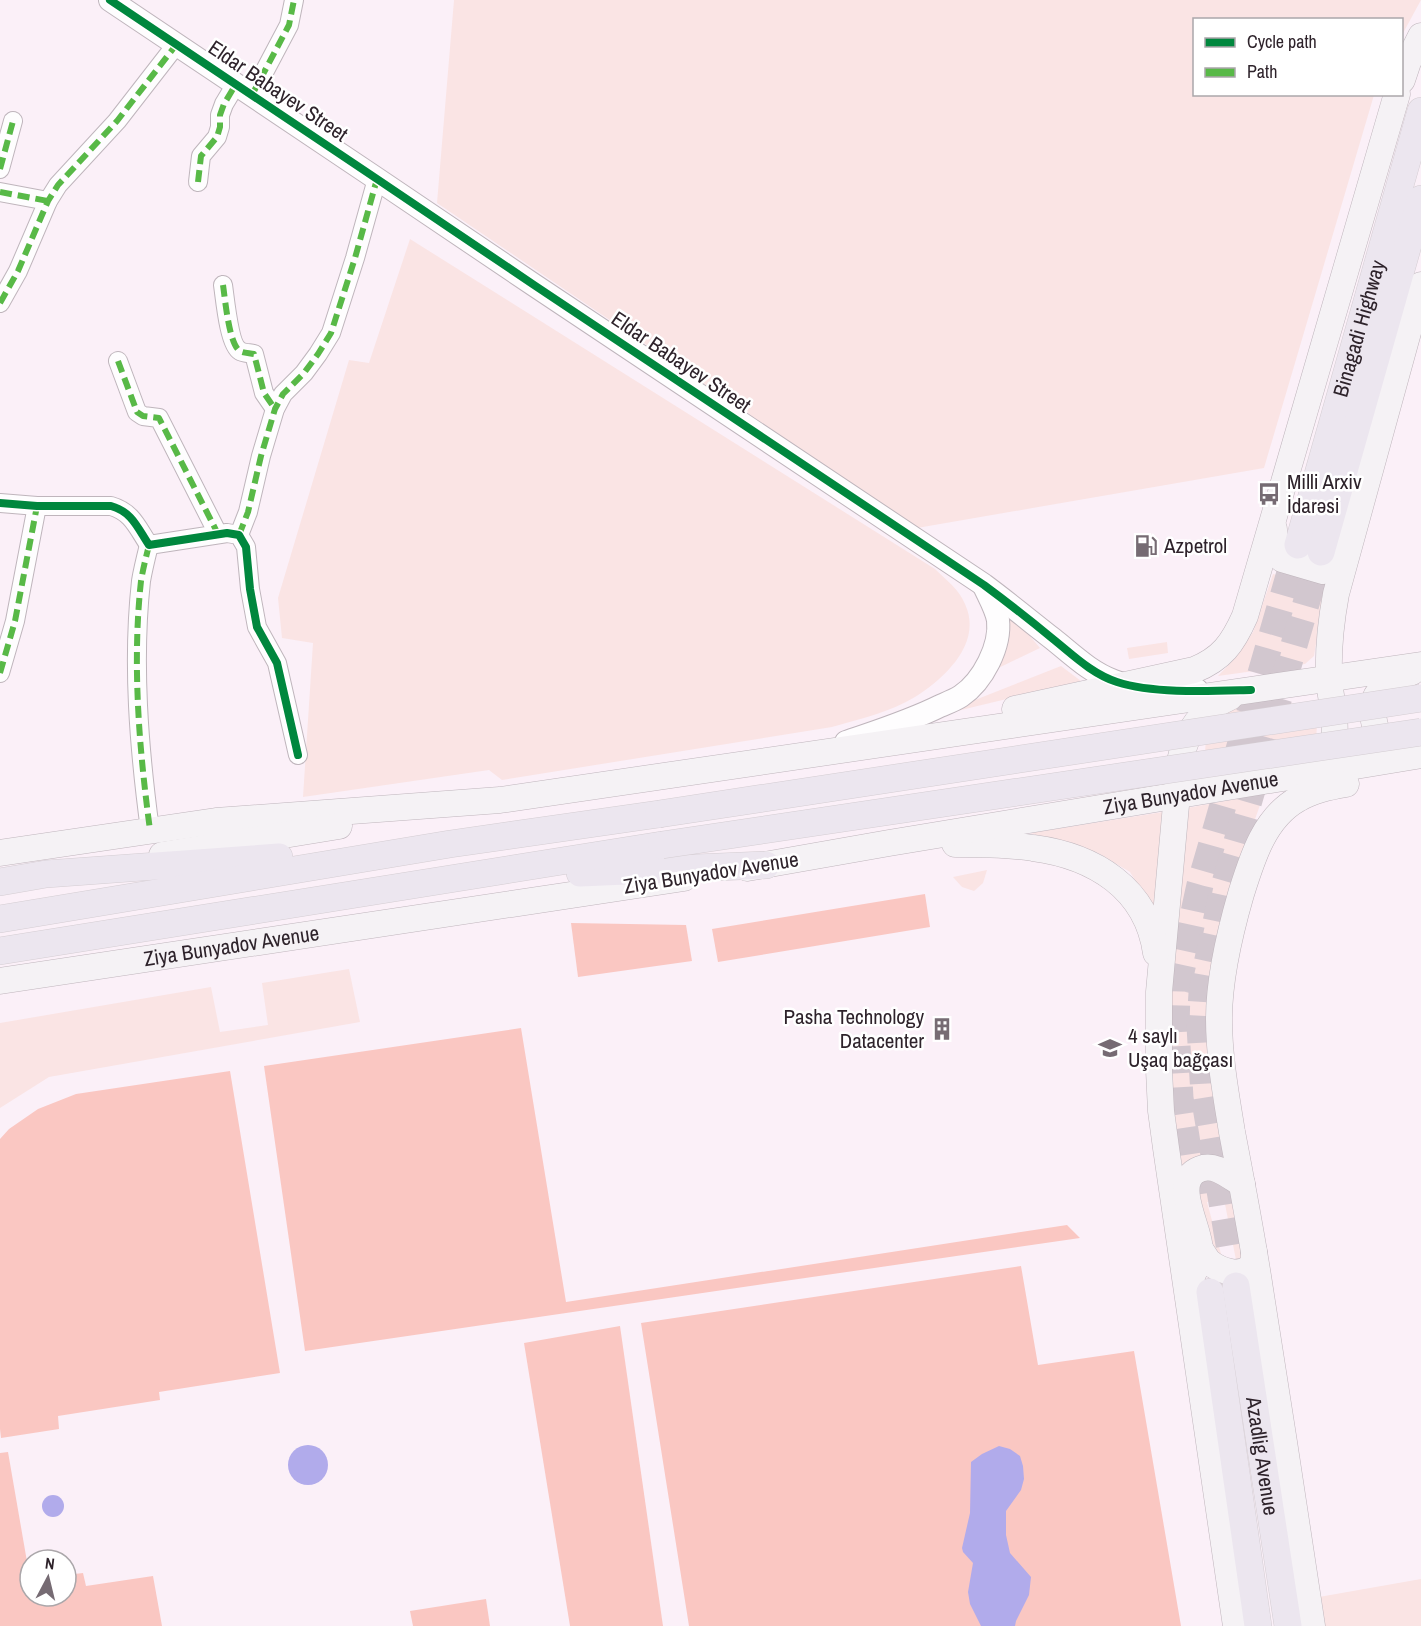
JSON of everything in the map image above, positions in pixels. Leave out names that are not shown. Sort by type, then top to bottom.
[{"type":"main road","points":[[1403,75],[1421,36]]},
{"type":"main road","points":[[810,754],[1194,670],[1218,658],[1228,648],[1237,635],[1245,616],[1396,96]]},
{"type":"main road","name":"Binagadi Highway","points":[[1421,111],[1310,549],[1421,199]]},
{"type":"main road","points":[[1272,781],[1300,772],[1322,759],[1334,743],[1329,678],[1332,615],[1351,537],[1421,285]]},
{"type":"main road","points":[[1275,513],[1274,551],[1282,560],[1329,571],[1338,565],[1351,537]]},
{"type":"main road","points":[[0,882],[500,800],[1329,678],[1421,667]]},
{"type":"main road","points":[[1421,667],[1392,681],[1379,692],[1373,702],[1373,718],[1384,741],[1421,753]]},
{"type":"main road","points":[[1159,992],[1182,753],[1195,724],[1215,705],[1251,690],[1308,694],[1319,699],[1328,707],[1333,717]]},
{"type":"main road","points":[[0,919],[450,844],[1421,698]]},
{"type":"main road","points":[[1195,724],[1190,753],[1191,769],[1196,779],[1204,783],[1235,787]]},
{"type":"main road","name":"Ziya Bunyadov Avenue","points":[[0,951],[662,845],[1421,732]]},
{"type":"main road","name":"Ziya Bunyadov Avenue","points":[[0,981],[766,865],[1272,781],[1421,753]]},
{"type":"main road","points":[[1312,1626],[1254,1252],[1225,1091],[1219,1019],[1223,980],[1232,930],[1249,869],[1269,826],[1285,808],[1297,799],[1317,790],[1395,773],[1421,761]]},
{"type":"main road","points":[[0,853],[216,820],[500,800]]},
{"type":"main road","points":[[889,843],[1034,848],[1088,863],[1110,875],[1138,903],[1151,928],[1157,959],[1161,1111],[1166,1148],[1198,1290]]},
{"type":"main road","points":[[46,874],[450,844]]},
{"type":"main road","points":[[453,878],[766,865]]},
{"type":"main road","points":[[1166,1148],[1186,1194],[1200,1249],[1207,1260],[1224,1271],[1244,1271],[1250,1267],[1254,1252]]},
{"type":"main road","points":[[1186,1194],[1190,1176],[1204,1168],[1221,1170],[1242,1184]]},
{"type":"main road","points":[[1200,1249],[1196,1268],[1198,1290],[1236,1626]]},
{"type":"main road","name":"Azadlig Avenue","points":[[1236,1286],[1288,1626]]},
{"type":"main road","name":"Azadlig Avenue","points":[[1198,1290],[1258,1626]]},
{"type":"street","name":"Eldar Babayev Street","points":[[110,0],[984,585],[1097,673],[1126,685],[1151,689],[1251,690]]},
{"type":"street","points":[[198,182],[201,156],[217,137],[224,104],[244,90],[288,25],[294,0]]},
{"type":"street","points":[[0,303],[18,271],[48,201],[58,185],[134,101],[176,45]]},
{"type":"street","points":[[0,169],[14,121]]},
{"type":"street","points":[[239,535],[248,512],[275,409],[283,394],[304,373],[331,333],[378,178]]},
{"type":"street","points":[[0,192],[48,201]]},
{"type":"street","points":[[223,285],[227,321],[236,347],[240,351],[254,354],[264,393],[275,409]]},
{"type":"street","points":[[118,361],[137,412],[143,416],[159,418],[218,534]]},
{"type":"street","points":[[0,503],[122,509],[149,545],[142,580],[136,656],[150,830]]},
{"type":"street","points":[[0,673],[15,621],[37,506]]},
{"type":"street","points":[[149,545],[227,532],[239,535],[246,547],[257,627],[276,663],[298,755]]},
{"type":"street","points":[[810,754],[903,722],[962,696],[978,680],[987,665],[999,633],[998,618],[984,585]]},
{"type":"shaded area","points":[[454,0],[1421,0],[1403,33],[1403,18],[1193,18],[1193,96],[1374,96],[1264,468],[917,528],[437,203]]},
{"type":"shaded area","points":[[410,239],[935,569],[959,594],[969,618],[969,632],[965,646],[949,670],[915,697],[895,707],[832,727],[502,780],[489,770],[303,797],[313,643],[282,638],[278,598],[349,360],[369,363]]},
{"type":"shaded area","points":[[1273,574],[1325,588],[1314,656],[1305,664],[1218,676],[1236,657],[1253,632]]},
{"type":"shaded area","points":[[997,607],[1014,617],[1040,648],[986,674]]},
{"type":"shaded area","points":[[1167,642],[1168,653],[1129,659],[1127,648]]},
{"type":"shaded area","points":[[1061,666],[1081,681],[932,717]]},
{"type":"shaded area","points":[[1268,701],[1295,704],[1317,724],[1316,742],[1205,753],[1206,738],[1220,714],[1241,704]]},
{"type":"shaded area","points":[[1264,794],[1240,861],[1227,917],[1227,1161],[1182,1171],[1171,1121],[1165,1020],[1187,808]]},
{"type":"shaded area","points":[[1163,812],[1157,916],[1130,872],[1098,853],[1030,833]]},
{"type":"shaded area","points":[[987,870],[983,883],[974,891],[962,887],[953,877]]},
{"type":"shaded area","points":[[925,894],[930,927],[718,962],[712,929]]},
{"type":"shaded area","points":[[571,923],[686,925],[692,961],[578,977]]},
{"type":"shaded area","points":[[349,969],[360,1022],[49,1077],[0,1108],[0,1023],[211,987],[220,1032],[268,1025],[262,983]]},
{"type":"shaded area","points":[[521,1028],[566,1302],[1067,1225],[1080,1238],[305,1351],[264,1066]]},
{"type":"shaded area","points":[[230,1071],[280,1373],[159,1392],[160,1400],[58,1416],[59,1429],[1,1438],[0,1139],[9,1129],[38,1109],[76,1094]]},
{"type":"shaded area","points":[[1204,1176],[1231,1184],[1247,1263],[1237,1265],[1224,1199],[1207,1202],[1221,1254],[1214,1255],[1203,1226],[1198,1181]]},
{"type":"shaded area","points":[[1021,1266],[1038,1365],[1134,1351],[1181,1626],[689,1626],[641,1323]]},
{"type":"shaded area","points":[[620,1326],[663,1626],[570,1626],[524,1343]]},
{"type":"shaded area","points":[[308,1445],[322,1451],[328,1465],[322,1479],[308,1485],[294,1479],[288,1465],[294,1451]]},
{"type":"shaded area","points":[[999,1446],[1010,1449],[1020,1456],[1023,1466],[1024,1479],[1021,1490],[1006,1511],[1006,1535],[1010,1553],[1031,1577],[1029,1595],[1015,1626],[981,1626],[970,1604],[968,1592],[973,1563],[962,1548],[970,1513],[971,1462]]},
{"type":"shaded area","points":[[8,1452],[25,1548],[18,1548],[18,1608],[78,1608],[78,1574],[83,1573],[86,1586],[153,1576],[162,1626],[0,1626],[0,1453]]},
{"type":"shaded area","points":[[49,1495],[57,1495],[64,1502],[64,1510],[57,1517],[49,1517],[42,1510],[42,1502]]},
{"type":"shaded area","points":[[1421,1579],[1421,1626],[1324,1626],[1319,1597]]},
{"type":"shaded area","points":[[486,1599],[490,1626],[413,1626],[410,1611]]},
{"type":"tunnel","points":[[1195,1195],[1180,1098],[1176,1028],[1177,990],[1200,885],[1298,545]]},
{"type":"tunnel","points":[[1236,1286],[1204,1095],[1200,1026],[1202,993],[1223,890],[1321,552]]},
{"type":"marked path","points":[[252,95],[289,25],[294,0]]},
{"type":"marked path","points":[[0,303],[18,271],[48,201],[58,185],[117,121],[176,45]]},
{"type":"marked path","points":[[198,182],[201,156],[217,137],[220,115],[236,84]]},
{"type":"marked path","points":[[0,169],[13,121]]},
{"type":"marked path","points":[[239,535],[248,512],[275,409],[283,394],[304,373],[331,333],[377,179]]},
{"type":"marked path","points":[[0,192],[48,201]]},
{"type":"marked path","points":[[223,285],[233,340],[240,351],[254,354],[264,393],[275,409]]},
{"type":"marked path","points":[[118,361],[137,412],[143,416],[159,418],[218,534]]},
{"type":"marked path","points":[[0,673],[15,621],[37,506]]},
{"type":"marked path","points":[[149,545],[141,581],[138,612],[137,674],[140,737],[150,830]]},
{"type":"cycle path","points":[[110,0],[984,585],[1083,664],[1099,674],[1117,682],[1148,688],[1183,691],[1251,690]]},
{"type":"cycle path","points":[[0,503],[37,506],[111,506],[129,516],[149,545],[227,533],[239,535],[246,547],[257,627],[277,663],[298,755]]},
{"type":"place","name":"Milli Arxiv İdarəsi","points":[[1269,494]]},
{"type":"place","name":"Azpetrol","points":[[1146,546]]},
{"type":"place","name":"Pasha Technology Datacenter","points":[[942,1029]]},
{"type":"place","name":"4 saylı Uşaq bağçası","points":[[1110,1048]]}]
